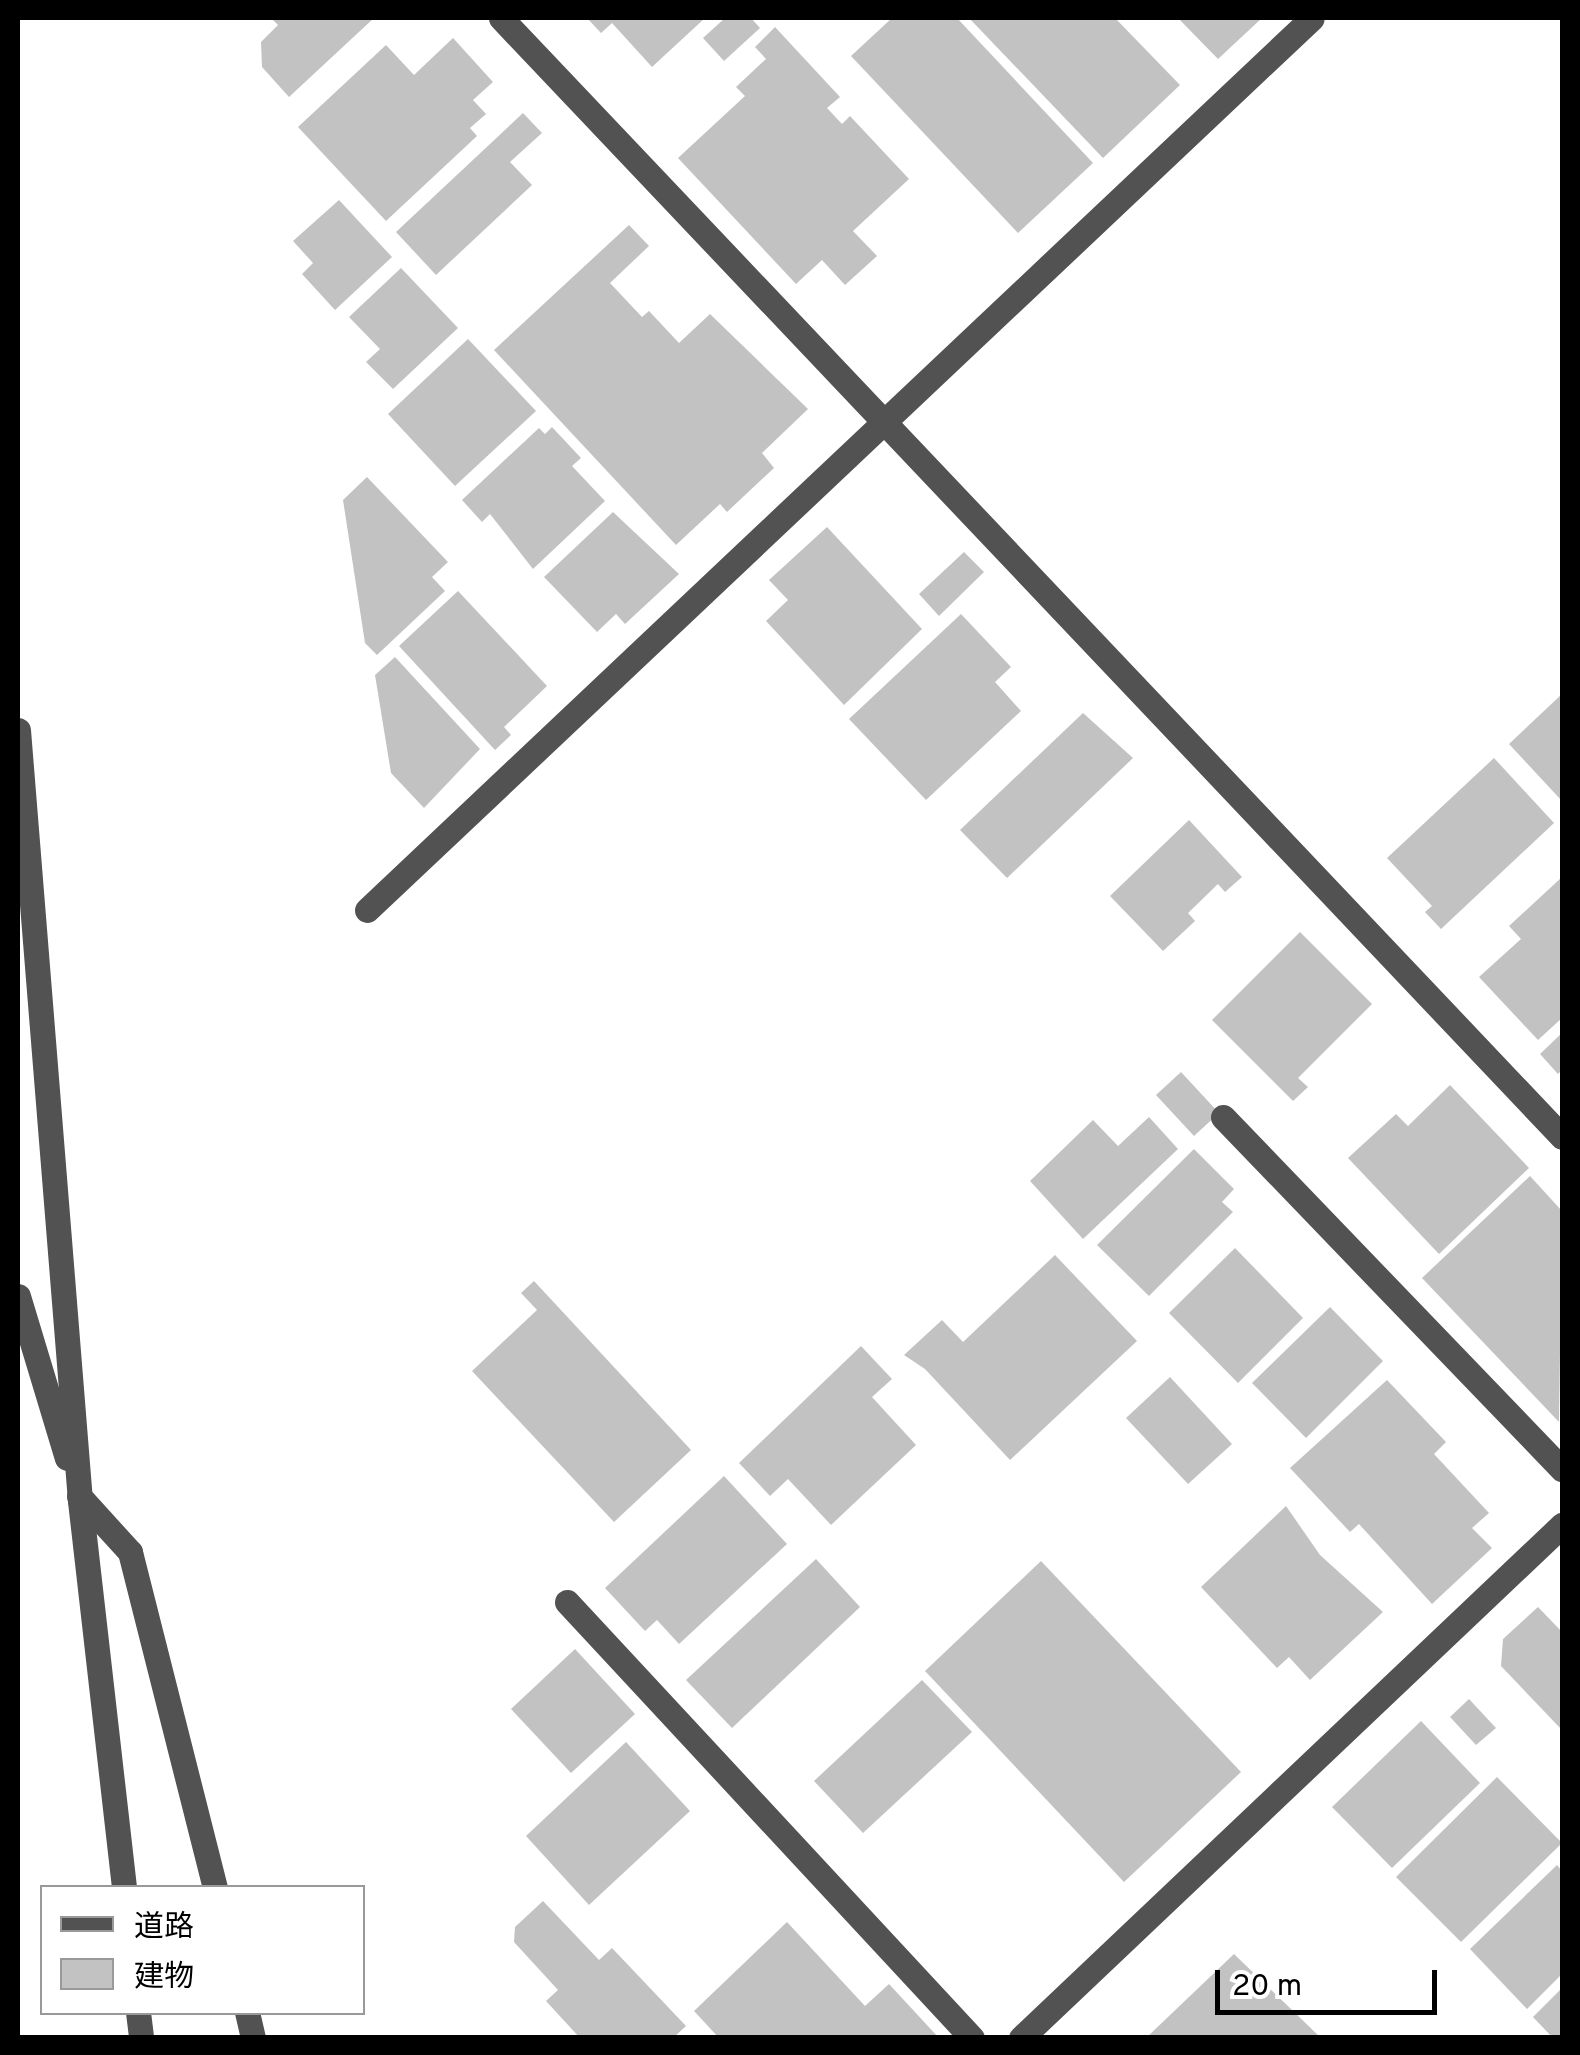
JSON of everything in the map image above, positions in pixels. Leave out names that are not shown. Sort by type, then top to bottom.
[{"type":"street","points":[[501,18],[889,420],[1562,1137]]},
{"type":"street","points":[[367,910],[1312,18]]},
{"type":"street","points":[[18,730],[80,1501],[124,1885]]},
{"type":"street","points":[[1223,1117],[1562,1469]]},
{"type":"street","points":[[18,1296],[80,1501],[130,1552],[214,1885]]},
{"type":"street","points":[[1021,2038],[1562,1525]]},
{"type":"street","points":[[567,1602],[972,2038]]},
{"type":"building","points":[[271,18],[374,18],[289,97],[262,67],[261,42],[278,25]]},
{"type":"building","points":[[587,18],[705,18],[652,67],[612,23],[601,33]]},
{"type":"building","points":[[725,18],[751,18],[760,28],[724,61],[703,38]]},
{"type":"building","points":[[892,18],[957,18],[1093,163],[1018,233],[851,56]]},
{"type":"building","points":[[969,18],[1115,18],[1180,85],[1103,158]]},
{"type":"building","points":[[1178,18],[1262,18],[1218,59]]},
{"type":"building","points":[[775,27],[840,97],[827,108],[842,124],[850,116],[909,179],[853,231],[877,256],[845,285],[822,260],[796,284],[678,158],[745,96],[736,87],[766,59],[755,47]]},
{"type":"building","points":[[453,38],[493,82],[473,100],[486,114],[470,128],[477,136],[386,221],[298,127],[386,45],[414,75]]},
{"type":"building","points":[[523,113],[542,133],[510,162],[532,185],[436,275],[396,232]]},
{"type":"building","points":[[339,200],[392,257],[335,310],[302,274],[313,263],[293,241]]},
{"type":"building","points":[[629,225],[649,246],[610,283],[642,317],[649,311],[679,343],[710,314],[808,409],[762,453],[774,468],[727,512],[720,504],[676,545],[494,350]]},
{"type":"building","points":[[401,268],[458,328],[393,389],[366,362],[380,349],[349,317]]},
{"type":"building","points":[[468,339],[536,411],[455,486],[388,414]]},
{"type":"building","points":[[552,427],[581,458],[572,466],[605,501],[533,569],[490,514],[482,522],[462,500],[539,428],[545,434]]},
{"type":"building","points":[[367,477],[448,562],[432,577],[445,591],[377,655],[365,643],[343,500]]},
{"type":"building","points":[[613,512],[679,574],[625,624],[616,614],[597,632],[544,577]]},
{"type":"building","points":[[827,527],[922,629],[844,705],[766,621],[788,600],[769,580]]},
{"type":"building","points":[[964,552],[984,572],[939,616],[919,594]]},
{"type":"building","points":[[458,591],[547,686],[504,727],[511,735],[495,750],[399,646]]},
{"type":"building","points":[[961,614],[1011,667],[995,682],[1021,711],[926,800],[849,719]]},
{"type":"building","points":[[395,657],[480,749],[424,808],[391,773],[375,675]]},
{"type":"building","points":[[1562,694],[1562,801],[1509,744]]},
{"type":"building","points":[[1083,713],[1133,758],[1007,878],[960,830]]},
{"type":"building","points":[[1494,758],[1554,823],[1441,929],[1425,912],[1432,906],[1387,858]]},
{"type":"building","points":[[1189,820],[1242,877],[1225,892],[1218,884],[1188,913],[1195,921],[1163,951],[1110,896]]},
{"type":"building","points":[[1562,877],[1562,1018],[1538,1040],[1479,977],[1521,939],[1509,926]]},
{"type":"building","points":[[1300,932],[1372,1004],[1298,1078],[1308,1087],[1293,1101],[1212,1020]]},
{"type":"building","points":[[1562,1033],[1562,1070],[1558,1074],[1540,1054]]},
{"type":"building","points":[[1181,1072],[1219,1113],[1194,1136],[1156,1095]]},
{"type":"building","points":[[1450,1085],[1529,1168],[1439,1254],[1348,1158],[1396,1114],[1408,1126]]},
{"type":"building","points":[[1149,1117],[1178,1149],[1083,1239],[1030,1181],[1093,1120],[1118,1146]]},
{"type":"building","points":[[1194,1149],[1234,1189],[1222,1202],[1233,1212],[1149,1296],[1097,1245]]},
{"type":"building","points":[[1530,1176],[1562,1211],[1559,1422],[1422,1278]]},
{"type":"building","points":[[1235,1248],[1303,1318],[1238,1383],[1169,1313]]},
{"type":"building","points":[[1055,1255],[1137,1341],[1010,1460],[925,1369],[904,1355],[942,1320],[963,1342]]},
{"type":"building","points":[[534,1281],[691,1450],[614,1522],[472,1371],[537,1310],[521,1293]]},
{"type":"building","points":[[1330,1307],[1383,1361],[1306,1438],[1252,1383]]},
{"type":"building","points":[[861,1346],[892,1379],[872,1397],[916,1445],[831,1525],[788,1479],[770,1496],[739,1463]]},
{"type":"building","points":[[1170,1377],[1232,1444],[1188,1484],[1126,1418]]},
{"type":"building","points":[[1387,1380],[1446,1442],[1434,1454],[1489,1513],[1472,1528],[1492,1548],[1432,1604],[1359,1524],[1350,1532],[1290,1468]]},
{"type":"building","points":[[724,1476],[787,1544],[679,1644],[657,1620],[645,1631],[605,1588]]},
{"type":"building","points":[[1286,1506],[1320,1555],[1383,1612],[1310,1680],[1289,1657],[1277,1668],[1201,1587]]},
{"type":"building","points":[[816,1559],[860,1607],[732,1728],[686,1680]]},
{"type":"building","points":[[1041,1561],[1241,1772],[1124,1882],[925,1671]]},
{"type":"building","points":[[1538,1607],[1562,1632],[1562,1730],[1501,1666],[1503,1639]]},
{"type":"building","points":[[575,1649],[635,1714],[571,1773],[511,1709]]},
{"type":"building","points":[[922,1680],[972,1732],[863,1833],[814,1781]]},
{"type":"building","points":[[1469,1699],[1496,1728],[1476,1745],[1450,1717]]},
{"type":"building","points":[[1421,1721],[1480,1783],[1392,1868],[1332,1807]]},
{"type":"building","points":[[626,1742],[690,1811],[589,1905],[526,1836]]},
{"type":"building","points":[[1497,1777],[1562,1843],[1461,1942],[1396,1877]]},
{"type":"building","points":[[1557,1865],[1562,1871],[1562,1974],[1527,2009],[1470,1949]]},
{"type":"building","points":[[543,1901],[599,1960],[612,1948],[686,2026],[673,2038],[580,2038],[546,2001],[558,1990],[514,1942],[515,1927]]},
{"type":"building","points":[[787,1922],[865,2006],[889,1984],[939,2038],[719,2038],[694,2011]]},
{"type":"building","points":[[1234,1954],[1321,2038],[1146,2038]]},
{"type":"building","points":[[1562,1988],[1562,2038],[1553,2038],[1533,2017]]}]
